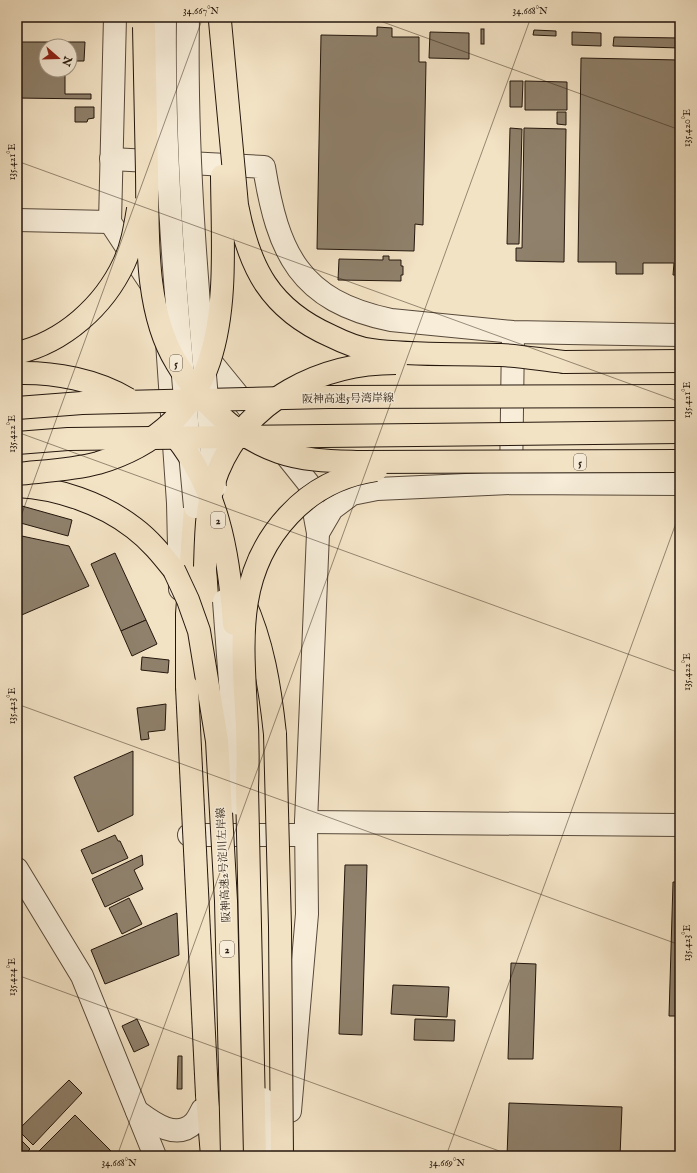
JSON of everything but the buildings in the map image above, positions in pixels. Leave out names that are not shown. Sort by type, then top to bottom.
[{"type":"highway","points":[[220,19],[237,205],[243,235],[256,267],[266,285],[285,308],[313,328],[342,341],[369,350],[400,353],[502,355],[564,362],[680,361]]},
{"type":"highway","points":[[17,474],[70,469],[98,463],[122,454],[144,443],[163,430],[180,413],[194,393],[208,367],[217,335],[222,293],[220,19]]},
{"type":"highway","name":"5","points":[[17,353],[29,350],[55,338],[78,323],[98,303],[113,283],[125,262],[134,236],[138,206],[139,105],[144,22]]},
{"type":"highway","name":"5","points":[[144,22],[148,246],[154,297],[162,332],[175,361],[192,387],[217,413],[237,430],[260,444],[279,452],[306,458],[360,462],[680,462]]},
{"type":"highway","name":"2","points":[[216,741],[205,567],[206,533],[210,504],[218,472],[230,448],[245,427],[284,393],[308,380],[332,371],[361,365],[389,363],[564,362]]},
{"type":"highway","name":"2","points":[[17,373],[64,376],[93,383],[121,395],[150,412],[169,430],[185,449],[200,474],[214,503],[222,535],[229,574],[247,788]]},
{"type":"highway","name":"阪神高速5号湾岸線","points":[[17,408],[82,403],[328,397],[680,396]]},
{"type":"highway","points":[[17,443],[76,439],[680,432]]},
{"type":"highway","name":"2","points":[[255,1156],[247,788],[248,745],[244,625],[246,598],[254,570],[265,546],[280,524],[298,505],[339,479],[386,469],[479,462]]},
{"type":"highway","name":"2","points":[[17,486],[52,491],[80,499],[108,511],[134,527],[156,548],[174,570],[188,600],[199,631],[216,741]]},
{"type":"highway","points":[[195,507],[187,614],[187,687],[207,1095],[212,1156]]},
{"type":"highway","points":[[221,562],[240,591],[254,622],[263,652],[275,734],[280,927],[282,1156]]},
{"type":"highway","name":"阪神高速2号淀川左岸線","points":[[216,741],[226,900],[232,1156]]},
{"type":"street","points":[[115,17],[110,222],[165,305],[309,484],[318,533],[306,829],[307,914],[287,1156]]},
{"type":"street","points":[[165,17],[168,174],[179,340],[195,507],[209,732],[228,1156]]},
{"type":"street","points":[[188,17],[191,172],[202,338],[267,1156]]},
{"type":"street","points":[[111,159],[264,167],[269,197],[282,240],[302,274],[330,297],[357,311],[391,320],[513,332],[680,335]]},
{"type":"street","points":[[17,220],[110,222]]},
{"type":"street","points":[[165,305],[178,503],[185,774],[198,959],[203,1156]]},
{"type":"street","points":[[511,483],[513,332]]},
{"type":"street","points":[[172,410],[179,383],[197,370],[220,373]]},
{"type":"street","points":[[278,445],[314,466],[377,489]]},
{"type":"street","points":[[318,533],[332,509],[352,494],[377,489],[511,483],[680,484]]},
{"type":"street","points":[[189,835],[306,829],[680,825]]},
{"type":"street","points":[[17,870],[82,976],[155,1156]]},
{"type":"street","points":[[137,1111],[159,1126],[172,1130],[185,1128],[194,1123],[202,1110]]}]
